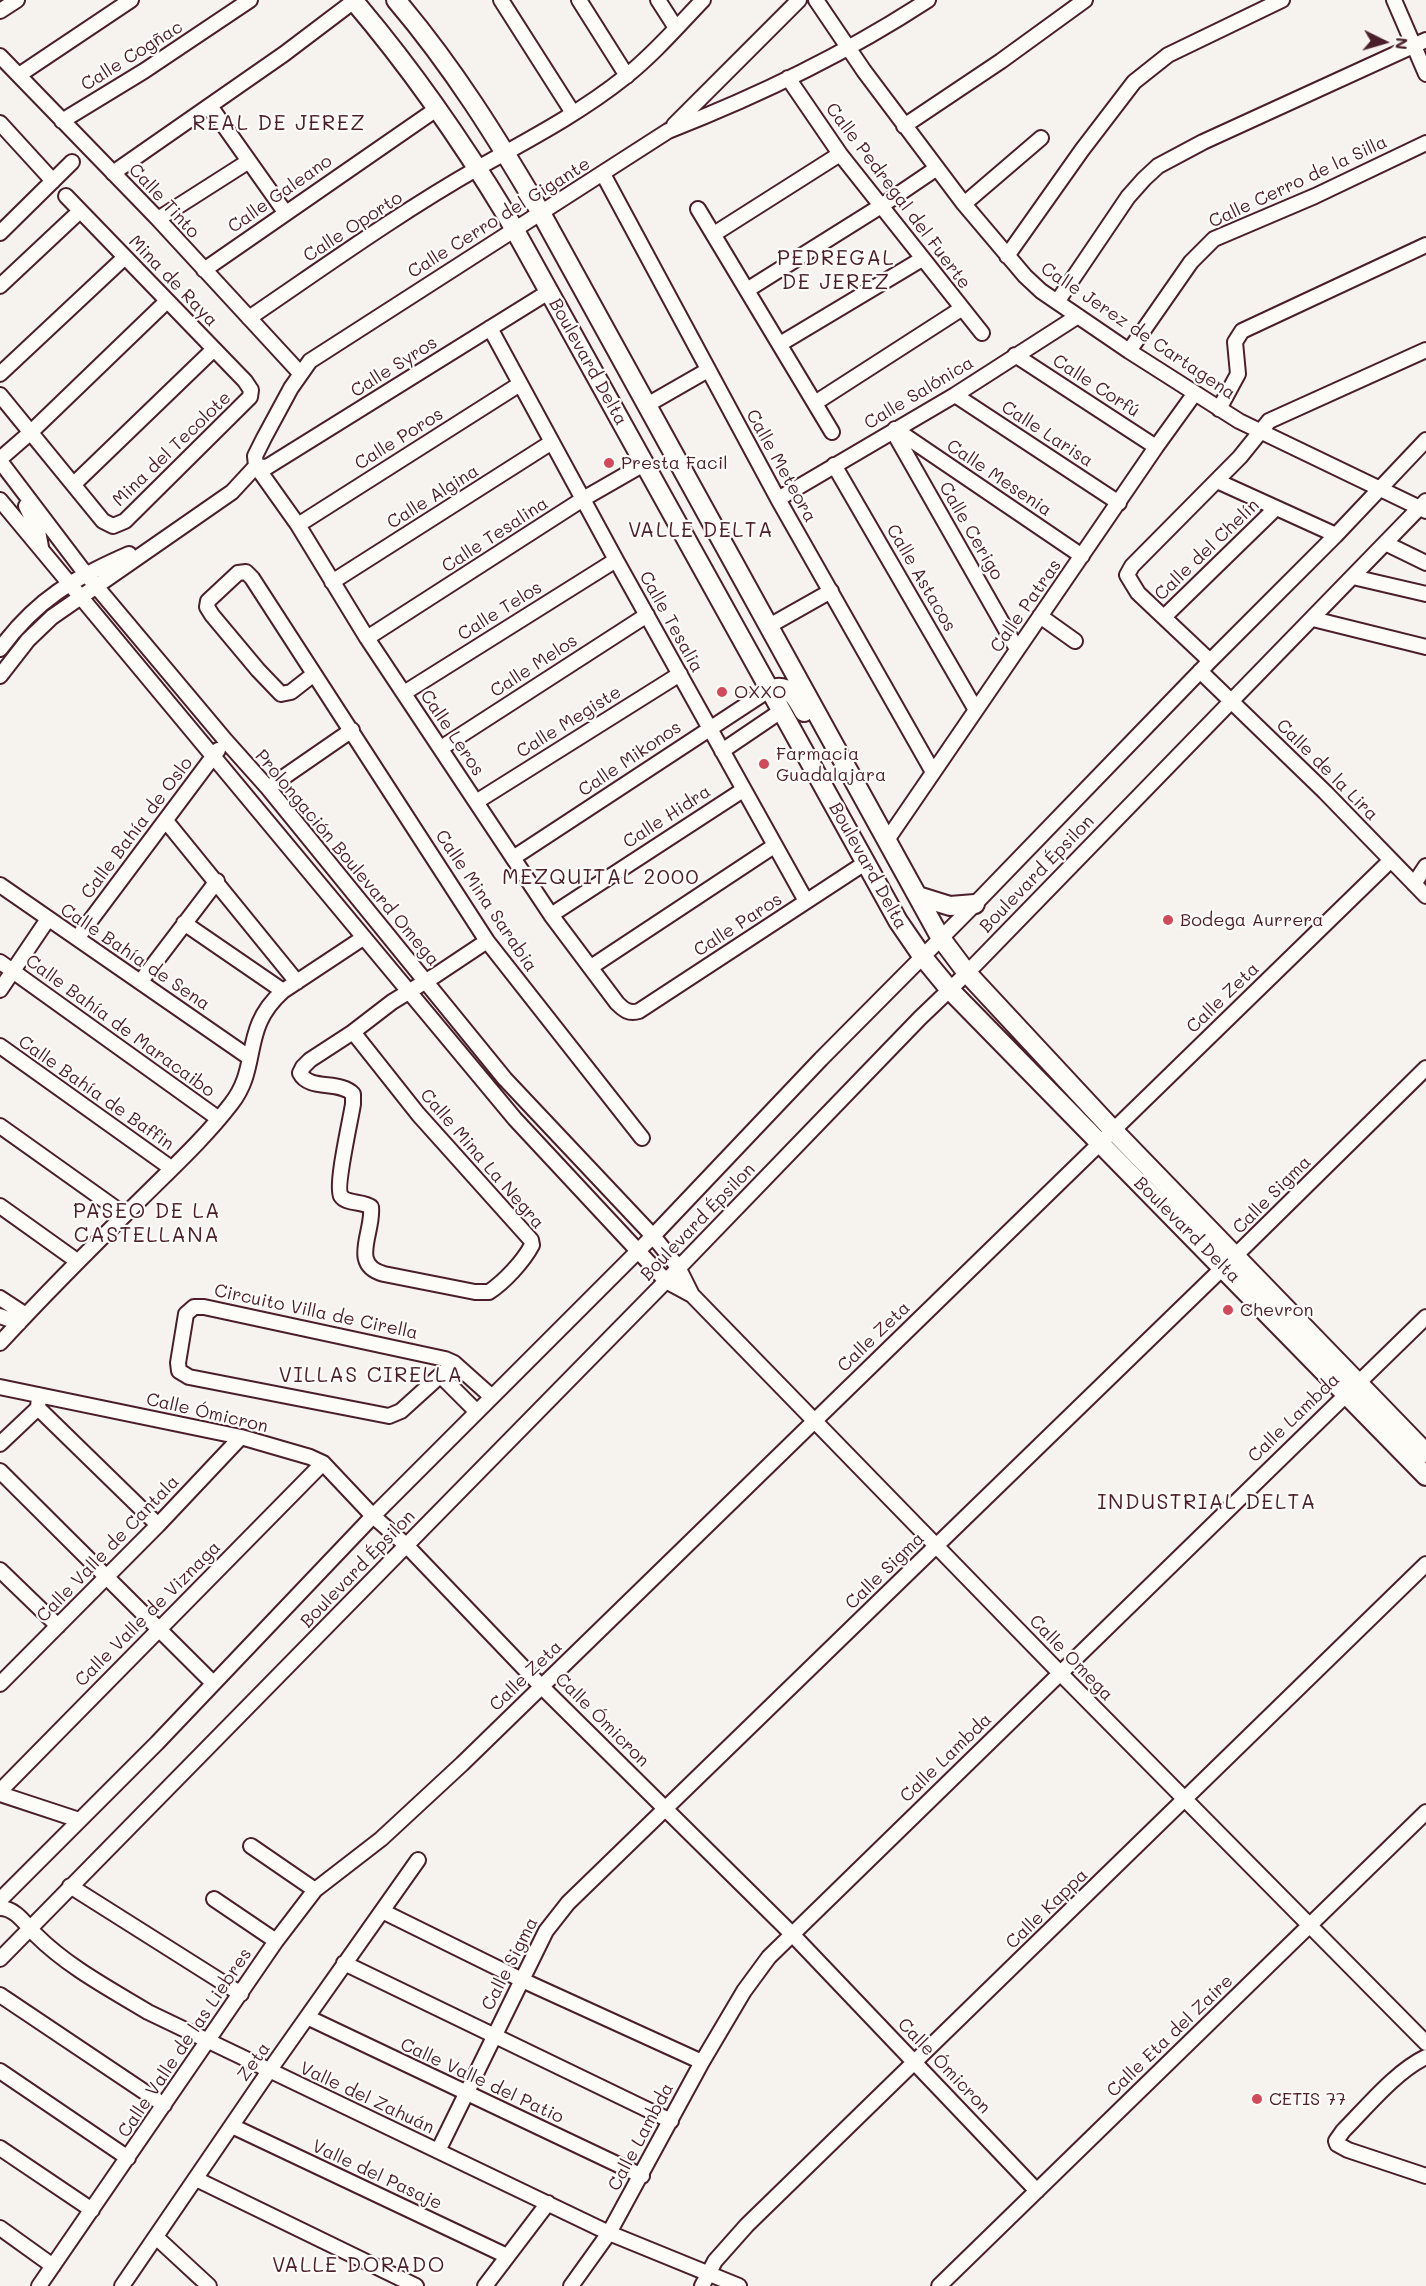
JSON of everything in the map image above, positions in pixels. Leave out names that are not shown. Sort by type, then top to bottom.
[{"type":"main road","name":"Boulevard Delta","points":[[396,0],[457,76],[541,213],[940,937],[967,973],[1106,1136]]},
{"type":"main road","name":"Boulevard Delta","points":[[353,1],[410,70],[478,168],[550,291],[865,863],[921,956],[950,990],[1106,1136],[1229,1261],[1352,1388],[1426,1476]]},
{"type":"main road","points":[[769,690],[782,687],[796,696],[818,735],[840,758]]},
{"type":"main road","points":[[918,896],[950,906],[975,904]]},
{"type":"main road","name":"Boulevard Delta","points":[[1352,1388],[1426,1453]]},
{"type":"street","points":[[0,11],[18,0]]},
{"type":"street","points":[[19,75],[131,0]]},
{"type":"street","name":"Calle Cogñac","points":[[62,121],[144,71],[250,0]]},
{"type":"street","points":[[501,0],[573,113]]},
{"type":"street","points":[[579,0],[627,76]]},
{"type":"street","points":[[658,0],[676,28]]},
{"type":"street","name":"Calle Oporto","points":[[249,318],[375,233],[478,168],[506,154],[573,113],[627,76],[703,0]]},
{"type":"street","points":[[668,131],[799,0]]},
{"type":"street","name":"Calle Jerez de Cartagena","points":[[816,0],[904,126],[963,204],[1025,276],[1057,302],[1219,409],[1260,432],[1424,506]]},
{"type":"street","name":"Calle Cerro del Gigante","points":[[0,676],[40,628],[79,596],[232,492],[256,466],[255,456],[300,373],[310,361],[668,131],[726,107],[848,48],[928,0]]},
{"type":"street","points":[[904,126],[1001,61],[1085,0]]},
{"type":"street","points":[[1007,256],[1082,150],[1134,82],[1168,55],[1282,0]]},
{"type":"street","points":[[1394,0],[1420,42],[1426,74]]},
{"type":"street","points":[[113,172],[210,106],[353,1]]},
{"type":"street","points":[[1057,302],[1128,197],[1158,166],[1203,142],[1420,42]]},
{"type":"street","name":"Calle Tinto","points":[[0,56],[158,219],[300,373]]},
{"type":"street","name":"Calle Pedregal del Fuerte","points":[[788,78],[840,154],[982,333]]},
{"type":"street","points":[[210,106],[285,212]]},
{"type":"street","name":"Calle Galeano","points":[[204,270],[438,108]]},
{"type":"street","points":[[3,132],[53,182]]},
{"type":"street","points":[[963,204],[1041,138]]},
{"type":"street","name":"Calle Cerro de la Silla","points":[[1129,351],[1191,262],[1214,239],[1315,196],[1426,143]]},
{"type":"street","points":[[714,234],[840,154]]},
{"type":"street","points":[[158,219],[249,161]]},
{"type":"street","points":[[0,233],[72,162]]},
{"type":"street","points":[[747,290],[937,168]]},
{"type":"street","name":"Calle Meteora","points":[[603,174],[778,499],[933,772]]},
{"type":"street","name":"Mina de Raya","points":[[66,196],[245,381],[251,393]]},
{"type":"street","points":[[698,208],[832,432]]},
{"type":"street","points":[[0,286],[80,211]]},
{"type":"street","points":[[1219,409],[1238,374],[1235,342],[1242,331],[1426,245]]},
{"type":"street","points":[[0,374],[125,257]]},
{"type":"street","points":[[780,344],[922,259]]},
{"type":"street","name":"Calle Syros","points":[[256,466],[267,467],[550,291]]},
{"type":"street","points":[[0,460],[167,301]]},
{"type":"street","points":[[815,403],[961,309]]},
{"type":"street","name":"Calle Salónica","points":[[778,499],[955,395],[1078,316]]},
{"type":"street","name":"Calle Tesalia","points":[[490,328],[806,901]]},
{"type":"street","points":[[0,395],[74,484],[214,349]]},
{"type":"street","points":[[1336,535],[1217,481],[1240,458],[1269,421],[1426,350]]},
{"type":"street","name":"Calle Corfú","points":[[1015,355],[1156,447]]},
{"type":"street","points":[[647,405],[708,370]]},
{"type":"street","name":"Calle Poros","points":[[298,525],[520,384]]},
{"type":"street","name":"Mina del Tecolote","points":[[74,484],[103,521],[113,526],[125,521],[246,403],[251,393]]},
{"type":"street","name":"Calle Patras","points":[[887,840],[1156,447],[1196,393]]},
{"type":"street","name":"Calle Larisa","points":[[955,395],[1119,503]]},
{"type":"street","name":"Calle Mesenia","points":[[894,430],[1082,556]]},
{"type":"street","name":"Calle Cerigo","points":[[894,430],[1017,649]]},
{"type":"street","name":"Boulevard Épsilon","points":[[0,1900],[373,1516],[653,1236],[921,956],[975,904],[1426,440]]},
{"type":"street","name":"Calle Algina","points":[[332,582],[552,442]]},
{"type":"street","name":"Prolongación Boulevard Omega","points":[[0,460],[86,573],[268,788],[505,1078],[653,1236],[678,1267]]},
{"type":"street","name":"Calle Tesalina","points":[[368,638],[583,499],[644,464]]},
{"type":"street","name":"Calle Astacos","points":[[834,465],[976,710]]},
{"type":"street","name":"Calle Leros","points":[[256,466],[298,525],[368,638],[551,915],[617,1003],[629,1012]]},
{"type":"street","name":"Calle de la Lira","points":[[1217,481],[1137,560],[1127,575],[1138,593],[1164,617],[1231,700],[1426,896]]},
{"type":"street","points":[[18,484],[38,531],[41,549]]},
{"type":"street","name":"Prolongación Boulevard Omega","points":[[0,500],[477,1076],[538,1146],[666,1281]]},
{"type":"street","name":"Boulevard Épsilon","points":[[0,1959],[666,1281],[1231,700],[1424,506]]},
{"type":"street","name":"Calle del Chelín","points":[[1164,617],[1276,508]]},
{"type":"street","name":"Calle Cerro del Gigante","points":[[0,649],[28,615],[69,583],[86,573],[158,542]]},
{"type":"street","points":[[1385,543],[1426,563]]},
{"type":"street","name":"Calle Telos","points":[[404,693],[616,560]]},
{"type":"street","name":"Calle Mina Sarabia","points":[[314,674],[291,692],[281,694],[212,615],[207,607],[208,601],[238,573],[246,572],[252,578],[487,941],[642,1138]]},
{"type":"street","points":[[1353,577],[1426,594]]},
{"type":"street","points":[[769,626],[831,591]]},
{"type":"street","name":"Calle Melos","points":[[441,748],[647,615]]},
{"type":"street","points":[[1040,616],[1075,641]]},
{"type":"street","points":[[1312,619],[1426,647]]},
{"type":"street","name":"Calle Megiste","points":[[476,802],[680,674]]},
{"type":"street","name":"Calle Mikonos","points":[[513,858],[769,690]]},
{"type":"street","points":[[722,750],[781,711]]},
{"type":"street","points":[[268,788],[352,730]]},
{"type":"street","name":"Calle Bahía de Oslo","points":[[78,937],[226,741]]},
{"type":"street","name":"Calle Hidra","points":[[551,915],[743,790]]},
{"type":"street","points":[[166,821],[297,982]]},
{"type":"street","points":[[591,967],[774,846]]},
{"type":"street","name":"Calle Zeta","points":[[381,1839],[1391,860]]},
{"type":"street","name":"Calle Paros","points":[[629,1012],[639,1011],[865,863]]},
{"type":"street","points":[[1414,884],[1426,866]]},
{"type":"street","points":[[141,981],[217,881]]},
{"type":"street","name":"Calle Bahía de Sena","points":[[0,885],[250,1058]]},
{"type":"street","points":[[0,990],[48,920]]},
{"type":"street","points":[[184,923],[283,991]]},
{"type":"street","points":[[0,1343],[77,1261],[219,1119],[242,1088],[257,1026],[263,1013],[283,991],[363,938]]},
{"type":"street","name":"Calle Mina La Negra","points":[[353,1032],[417,1114],[531,1240],[532,1245],[528,1252],[489,1292],[475,1292],[384,1274],[371,1270],[367,1266],[366,1251],[372,1209],[364,1203],[346,1200],[339,1191],[353,1094],[344,1087],[309,1082],[300,1073],[305,1064],[392,1002],[487,941]]},
{"type":"street","name":"Calle Bahía de Maracaibo","points":[[0,962],[219,1119]]},
{"type":"street","name":"Calle Bahía de Baffin","points":[[0,1046],[171,1168]]},
{"type":"street","name":"Calle Sigma","points":[[438,2151],[556,1916],[1426,1068]]},
{"type":"street","points":[[0,1126],[125,1215]]},
{"type":"street","points":[[0,1206],[77,1261]]},
{"type":"street","name":"Calle Omega","points":[[678,1267],[692,1295],[1059,1672],[1426,2043]]},
{"type":"street","name":"Calle Omega","points":[[666,1281],[692,1295]]},
{"type":"street","points":[[0,1298],[22,1319]]},
{"type":"street","name":"Circuito Villa de Cirella","points":[[454,1363],[400,1411],[390,1416],[383,1416],[189,1377],[179,1371],[178,1363],[186,1314],[198,1306],[421,1353],[454,1363],[492,1397]]},
{"type":"street","points":[[0,1316],[22,1319]]},
{"type":"street","name":"Calle Lambda","points":[[571,2286],[609,2233],[702,2062],[756,1972],[791,1933],[1426,1317]]},
{"type":"street","points":[[441,1376],[477,1412]]},
{"type":"street","name":"Calle Ómicron","points":[[0,1388],[39,1402],[241,1437],[323,1463],[373,1516],[406,1545],[541,1686],[791,1933],[1037,2190]]},
{"type":"street","points":[[0,1444],[39,1402],[158,1525]]},
{"type":"street","name":"Calle Valle de Cantala","points":[[2,1677],[107,1577],[241,1437]]},
{"type":"street","name":"Calle Valle de Viznaga","points":[[0,1792],[323,1463]]},
{"type":"street","points":[[0,1471],[213,1683]]},
{"type":"street","name":"Calle Kappa","points":[[704,2280],[715,2260],[747,2225],[1426,1564]]},
{"type":"street","points":[[0,1570],[57,1626]]},
{"type":"street","points":[[0,1792],[79,1820]]},
{"type":"street","name":"Calle Eta del Zaire","points":[[939,2286],[1426,1812]]},
{"type":"street","name":"Calle Valle de las Liebres","points":[[39,2286],[276,1941],[315,1890],[381,1839]]},
{"type":"street","points":[[251,1846],[315,1890]]},
{"type":"street","name":"Zeta","points":[[122,2286],[268,2071],[418,1860]]},
{"type":"street","points":[[70,1886],[241,1994]]},
{"type":"street","points":[[214,1899],[276,1941]]},
{"type":"street","name":"Valle del Zahuán","points":[[0,1908],[10,1910],[60,1955],[148,2012],[704,2280],[739,2286]]},
{"type":"street","points":[[382,1911],[522,1980],[702,2062]]},
{"type":"street","points":[[344,1963],[671,2121]]},
{"type":"street","points":[[0,1995],[164,2105]]},
{"type":"street","name":"Calle Valle del Patio","points":[[307,2017],[642,2176]]},
{"type":"street","points":[[1426,2057],[1402,2073],[1343,2131],[1336,2141],[1348,2150],[1426,2176]]},
{"type":"street","points":[[0,2071],[128,2158]]},
{"type":"street","name":"Valle del Pasaje","points":[[232,2126],[507,2256]]},
{"type":"street","points":[[0,2148],[92,2210]]},
{"type":"street","points":[[196,2179],[416,2286]]},
{"type":"street","points":[[485,2286],[548,2204]]},
{"type":"street","points":[[0,2228],[53,2266]]},
{"type":"street","points":[[156,2237],[209,2286]]},
{"type":"place","name":"Presta Facil","points":[[609,463]]},
{"type":"place","name":"OXXO","points":[[722,692]]},
{"type":"place","name":"Farmacia Guadalajara","points":[[764,764]]},
{"type":"place","name":"Bodega Aurrera","points":[[1168,920]]},
{"type":"place","name":"Chevron","points":[[1228,1310]]},
{"type":"place","name":"CETIS 77","points":[[1257,2099]]},
{"type":"district","name":"REAL DE JEREZ","points":[[279,124]]},
{"type":"district","name":"PEDREGAL DE JEREZ","points":[[836,271]]},
{"type":"district","name":"VALLE DELTA","points":[[701,531]]},
{"type":"district","name":"MEZQUITAL 2000","points":[[601,878]]},
{"type":"district","name":"PASEO DE LA CASTELLANA","points":[[147,1224]]},
{"type":"district","name":"VILLAS CIRELLA","points":[[371,1376]]},
{"type":"district","name":"INDUSTRIAL DELTA","points":[[1207,1503]]},
{"type":"district","name":"VALLE DORADO","points":[[359,2266]]}]
